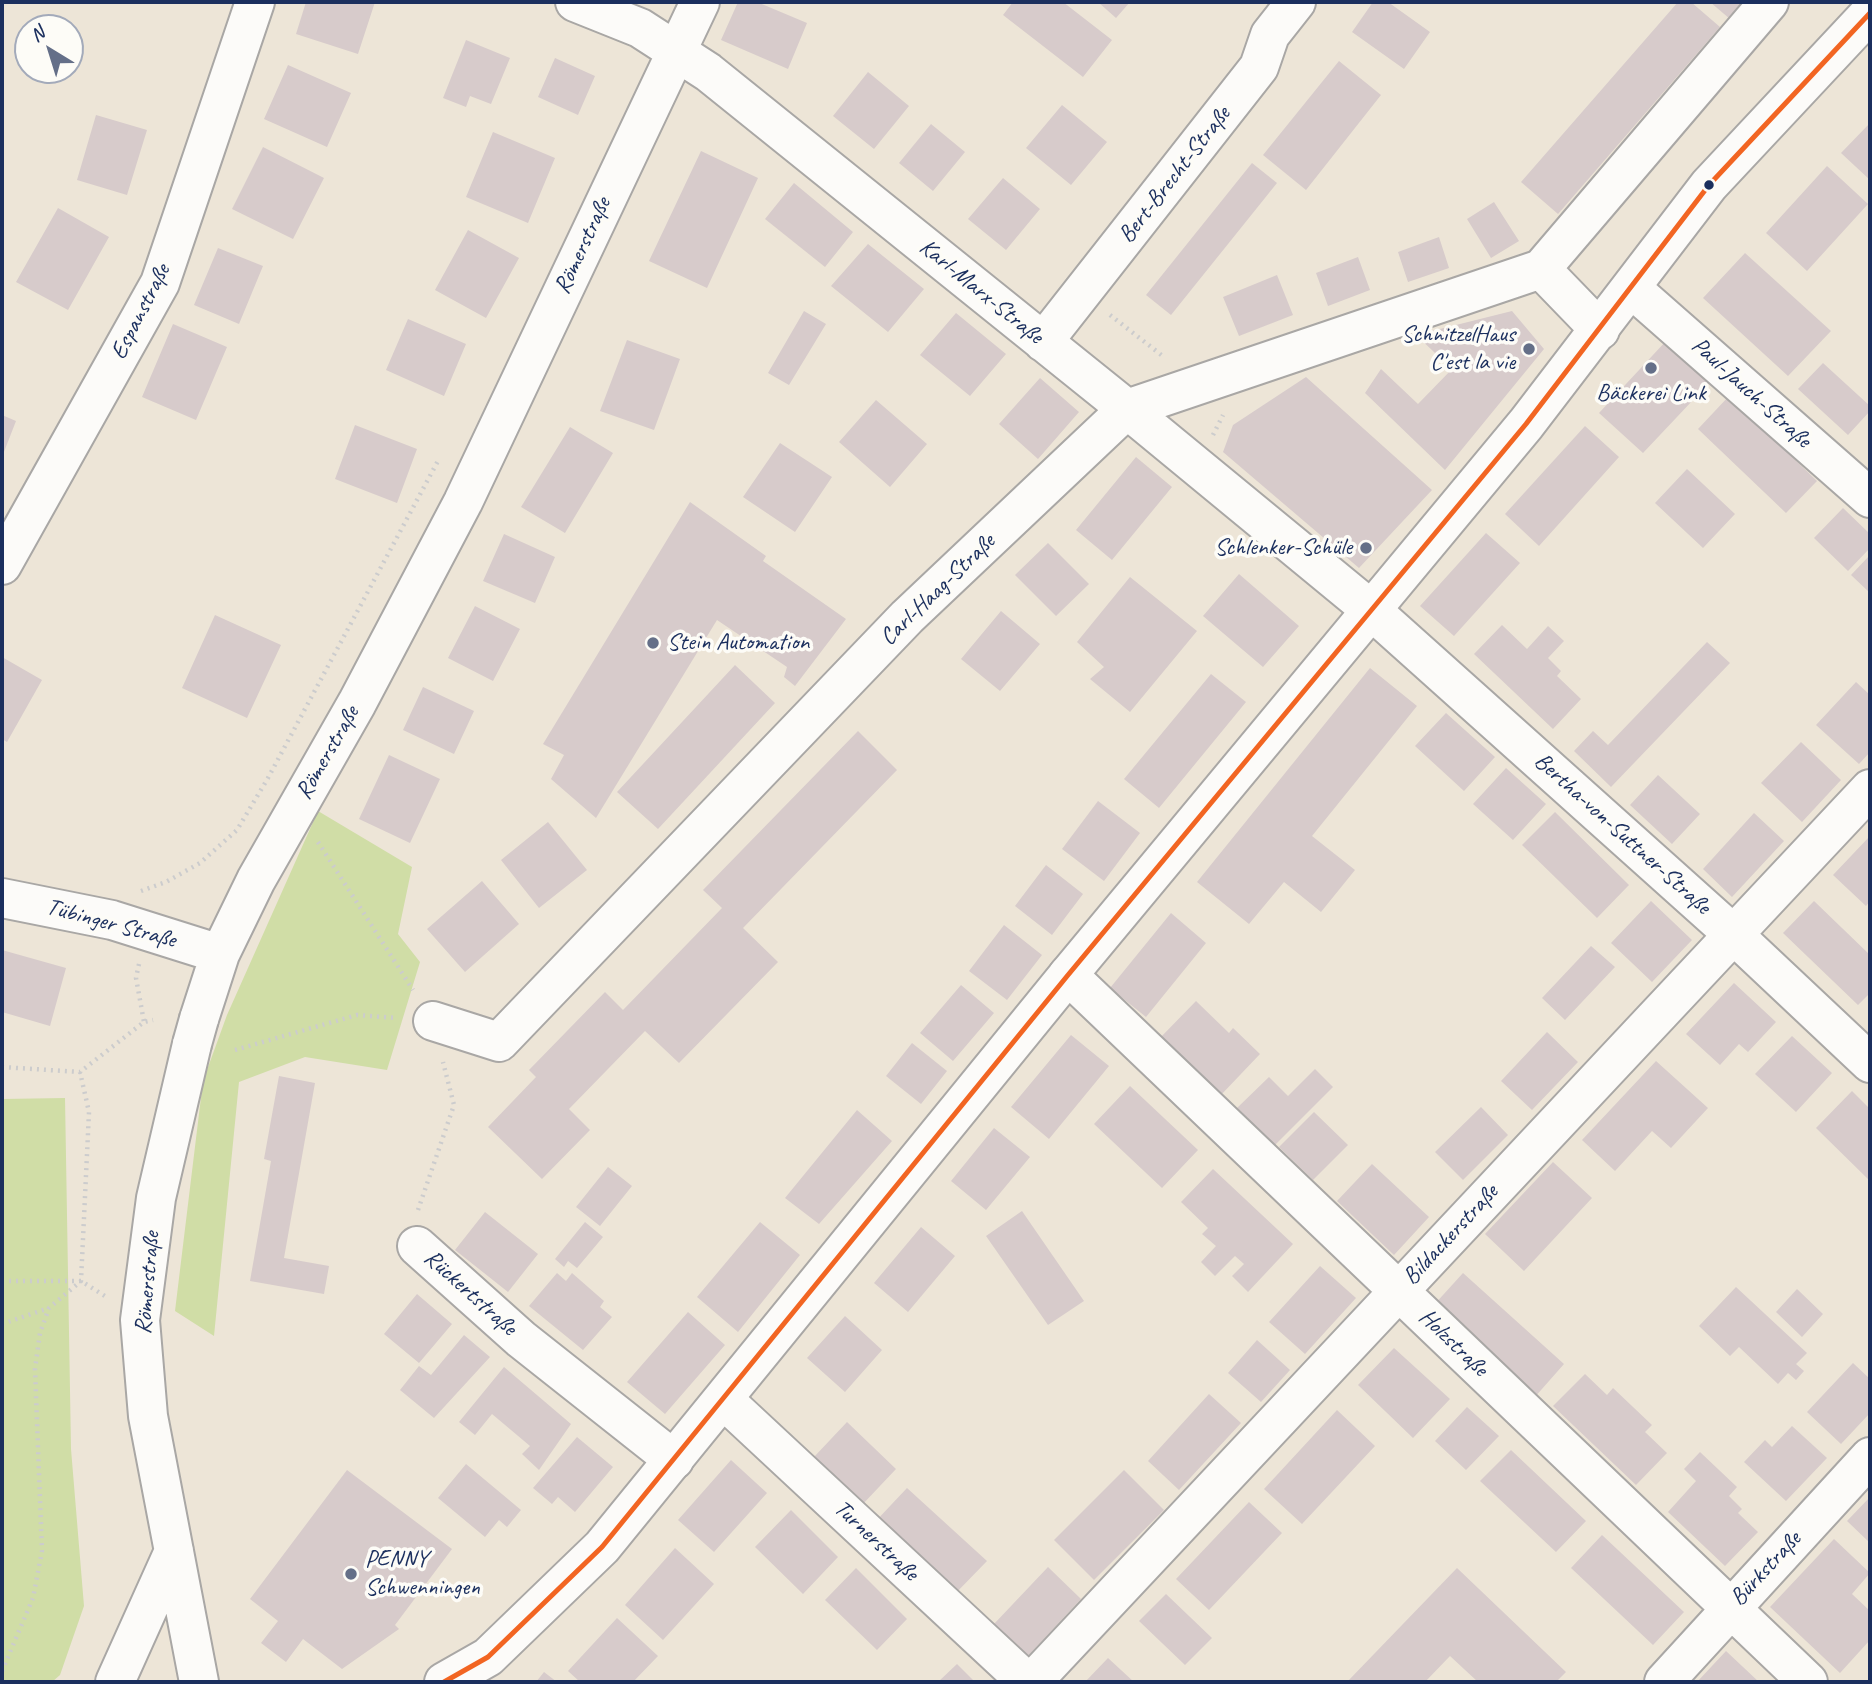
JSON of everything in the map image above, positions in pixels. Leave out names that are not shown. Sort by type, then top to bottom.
[{"type":"street","name":"Espanstraße","points":[[2,565],[160,283],[255,2]]},
{"type":"street","name":"Karl-Marx-Straße","points":[[575,2],[640,28],[676,50],[1127,409],[1370,609]]},
{"type":"street","name":"Römerstraße","points":[[199,1682],[148,1416],[140,1320],[156,1198],[195,1031],[220,954],[256,880],[357,702],[463,502],[700,2]]},
{"type":"street","name":"Bert-Brecht-Straße","points":[[1043,342],[1084,294],[1259,67],[1270,35],[1296,2]]},
{"type":"street","points":[[1600,330],[1541,269],[1769,2]]},
{"type":"street","points":[[444,1682],[488,1657],[602,1547],[1068,975],[1526,424],[1710,185],[1870,13]]},
{"type":"street","name":"Carl-Haag-Straße","points":[[433,1021],[499,1042],[908,617],[1127,409],[1541,269]]},
{"type":"street","name":"Paul-Jauch-Straße","points":[[1631,288],[1870,498]]},
{"type":"street","name":"Bertha-von-Suttner-Straße","points":[[1370,609],[1734,935],[1870,1063]]},
{"type":"street","name":"Bildackerstraße","points":[[1029,1682],[1870,789]]},
{"type":"street","name":"Tübinger Straße","points":[[2,898],[112,920],[220,954]]},
{"type":"street","name":"Holzstraße","points":[[1068,975],[1808,1682]]},
{"type":"street","name":"Rückertstraße","points":[[417,1246],[522,1339],[674,1460]]},
{"type":"street","name":"Turnerstraße","points":[[724,1400],[1029,1682]]},
{"type":"street","name":"Bürkstraße","points":[[1664,1682],[1870,1457]]},
{"type":"street","points":[[115,1682],[174,1551]]},
{"type":"path","points":[[1084,294],[1199,385]]},
{"type":"path","points":[[132,894],[166,882],[200,863],[237,830],[268,778],[446,446]]},
{"type":"path","name":"Rückertstraße","points":[[315,838],[433,1021],[454,1105],[416,1215],[417,1246]]},
{"type":"path","points":[[136,978],[144,1022]]},
{"type":"path","points":[[235,1050],[357,1015],[433,1021]]},
{"type":"path","points":[[2,1067],[80,1072],[144,1022],[153,1020]]},
{"type":"path","points":[[2,1324],[49,1308],[81,1281],[89,1112],[80,1072]]},
{"type":"path","points":[[2,1281],[81,1281],[109,1299]]},
{"type":"path","points":[[2,1671],[33,1598],[42,1551],[35,1369],[40,1333],[49,1308]]},
{"type":"green space","points":[[318,811],[412,867],[398,934],[420,962],[387,1070],[305,1057],[239,1082],[214,1336],[175,1311],[203,1081],[227,1015]]},
{"type":"green space","points":[[65,1098],[71,1449],[84,1606],[60,1675],[52,1682],[2,1682],[2,1099]]},
{"type":"building","points":[[306,2],[375,2],[358,54],[296,34]]},
{"type":"building","points":[[738,2],[757,2],[807,23],[788,69],[721,40]]},
{"type":"building","points":[[1013,2],[1063,2],[1112,40],[1083,77],[1003,15]]},
{"type":"building","points":[[1098,2],[1130,2],[1116,18]]},
{"type":"building","points":[[1373,2],[1388,2],[1430,32],[1404,69],[1352,32]]},
{"type":"building","points":[[1678,2],[1691,2],[1720,27],[1558,214],[1521,182]]},
{"type":"building","points":[[1710,2],[1746,2],[1730,19]]},
{"type":"building","points":[[466,40],[510,58],[491,104],[470,96],[466,107],[443,98]]},
{"type":"building","points":[[555,58],[595,76],[578,115],[538,97]]},
{"type":"building","points":[[1339,61],[1381,95],[1306,190],[1263,155]]},
{"type":"building","points":[[288,65],[351,93],[327,147],[264,119]]},
{"type":"building","points":[[868,72],[909,106],[874,149],[833,116]]},
{"type":"building","points":[[1062,105],[1107,142],[1071,185],[1026,148]]},
{"type":"building","points":[[96,115],[147,130],[127,195],[77,180]]},
{"type":"building","points":[[1870,123],[1870,180],[1841,153]]},
{"type":"building","points":[[931,124],[965,152],[933,191],[899,163]]},
{"type":"building","points":[[493,132],[555,158],[528,223],[466,197]]},
{"type":"building","points":[[263,147],[324,178],[293,239],[232,209]]},
{"type":"building","points":[[701,151],[758,178],[707,288],[649,261]]},
{"type":"building","points":[[1252,163],[1277,183],[1171,315],[1146,295]]},
{"type":"building","points":[[1827,166],[1868,204],[1807,271],[1766,233]]},
{"type":"building","points":[[1003,178],[1040,209],[1006,250],[968,219]]},
{"type":"building","points":[[794,183],[853,232],[825,267],[765,219]]},
{"type":"building","points":[[1494,202],[1519,241],[1491,258],[1467,219]]},
{"type":"building","points":[[58,208],[109,237],[68,310],[16,282]]},
{"type":"building","points":[[468,230],[519,258],[486,318],[435,290]]},
{"type":"building","points":[[1439,237],[1449,268],[1408,282],[1398,252]]},
{"type":"building","points":[[868,244],[924,289],[888,332],[831,286]]},
{"type":"building","points":[[218,248],[263,266],[239,324],[194,305]]},
{"type":"building","points":[[1745,253],[1831,331],[1788,376],[1703,298]]},
{"type":"building","points":[[1358,257],[1370,290],[1328,306],[1316,273]]},
{"type":"building","points":[[1277,275],[1293,315],[1239,336],[1223,297]]},
{"type":"building","points":[[804,311],[826,324],[789,385],[768,373]]},
{"type":"building","points":[[1512,311],[1544,349],[1445,470],[1365,393],[1381,369],[1418,404],[1452,369],[1416,335]]},
{"type":"building","points":[[956,313],[1006,354],[970,396],[920,355]]},
{"type":"building","points":[[408,319],[466,344],[444,396],[386,370]]},
{"type":"building","points":[[173,324],[227,347],[196,420],[142,397]]},
{"type":"building","points":[[627,340],[680,359],[654,430],[600,411]]},
{"type":"building","points":[[1666,341],[1710,382],[1643,453],[1599,413]]},
{"type":"building","points":[[1823,363],[1870,406],[1870,411],[1848,435],[1798,389]]},
{"type":"building","points":[[1306,377],[1432,490],[1359,568],[1223,452],[1233,425]]},
{"type":"building","points":[[1040,378],[1079,412],[1038,459],[999,424]]},
{"type":"building","points":[[1729,396],[1817,481],[1786,513],[1698,429]]},
{"type":"building","points":[[876,400],[927,444],[890,487],[839,442]]},
{"type":"building","points":[[2,415],[16,421],[2,457]]},
{"type":"building","points":[[355,425],[417,449],[397,503],[335,479]]},
{"type":"building","points":[[1585,426],[1619,457],[1539,546],[1505,514]]},
{"type":"building","points":[[570,427],[613,453],[565,533],[521,507]]},
{"type":"building","points":[[780,443],[832,477],[795,532],[743,497]]},
{"type":"building","points":[[1136,457],[1172,487],[1112,560],[1076,530]]},
{"type":"building","points":[[1687,469],[1735,514],[1703,548],[1655,503]]},
{"type":"building","name":"Stein Automation","points":[[690,502],[766,556],[763,561],[846,619],[795,686],[784,677],[787,667],[717,620],[596,818],[551,779],[564,755],[543,744]]},
{"type":"building","points":[[1843,508],[1870,534],[1870,548],[1848,571],[1814,538]]},
{"type":"building","points":[[1486,533],[1520,563],[1454,636],[1420,606]]},
{"type":"building","points":[[504,534],[555,557],[535,603],[483,581]]},
{"type":"building","points":[[1048,543],[1089,584],[1056,616],[1015,575]]},
{"type":"building","points":[[1870,555],[1870,593],[1851,575]]},
{"type":"building","points":[[1239,574],[1299,626],[1263,667],[1203,616]]},
{"type":"building","points":[[1130,577],[1197,631],[1130,712],[1090,679],[1104,667],[1077,642]]},
{"type":"building","points":[[475,606],[520,629],[493,681],[448,658]]},
{"type":"building","points":[[1001,611],[1040,644],[1000,691],[961,659]]},
{"type":"building","points":[[215,615],[281,645],[247,718],[182,688]]},
{"type":"building","points":[[1502,625],[1527,649],[1548,626],[1564,641],[1548,658],[1561,671],[1557,676],[1581,699],[1553,729],[1474,654]]},
{"type":"building","points":[[1707,642],[1730,663],[1611,787],[1574,751],[1593,731],[1608,745]]},
{"type":"building","points":[[2,657],[42,680],[7,742],[2,739]]},
{"type":"building","name":"Stein Automation","points":[[735,665],[775,703],[658,829],[617,792]]},
{"type":"building","points":[[1370,668],[1417,706],[1312,836],[1355,870],[1321,912],[1284,882],[1249,924],[1197,882]]},
{"type":"building","points":[[1211,674],[1246,702],[1159,808],[1124,779]]},
{"type":"building","points":[[1856,682],[1870,695],[1870,752],[1859,764],[1816,725]]},
{"type":"building","points":[[423,687],[474,711],[454,754],[403,730]]},
{"type":"building","points":[[1446,713],[1495,757],[1464,791],[1415,746]]},
{"type":"building","points":[[858,731],[897,770],[743,928],[778,962],[679,1063],[645,1031],[569,1109],[590,1130],[542,1179],[488,1127],[536,1077],[529,1070],[605,992],[623,1010],[722,908],[703,890]]},
{"type":"building","points":[[1801,742],[1841,780],[1802,822],[1761,783]]},
{"type":"building","points":[[389,755],[440,779],[410,843],[359,819]]},
{"type":"building","points":[[1506,768],[1546,804],[1513,840],[1473,804]]},
{"type":"building","points":[[1658,775],[1700,814],[1672,844],[1630,805]]},
{"type":"building","points":[[1098,801],[1140,833],[1104,881],[1062,849]]},
{"type":"building","points":[[1555,812],[1629,885],[1597,918],[1522,845]]},
{"type":"building","points":[[1754,813],[1784,841],[1732,897],[1703,869]]},
{"type":"building","points":[[548,822],[587,870],[539,908],[501,860]]},
{"type":"building","points":[[1870,836],[1870,901],[1866,906],[1833,875]]},
{"type":"building","points":[[1046,865],[1083,894],[1052,935],[1015,906]]},
{"type":"building","points":[[482,881],[519,924],[465,972],[427,929]]},
{"type":"building","points":[[1651,901],[1692,940],[1652,982],[1611,943]]},
{"type":"building","points":[[1814,901],[1870,955],[1870,993],[1858,1005],[1783,933]]},
{"type":"building","points":[[1171,913],[1206,943],[1146,1017],[1110,988]]},
{"type":"building","points":[[1004,925],[1042,955],[1007,1000],[969,971]]},
{"type":"building","points":[[1591,946],[1615,967],[1565,1020],[1542,998]]},
{"type":"building","points":[[2,950],[66,968],[50,1026],[2,1012]]},
{"type":"building","points":[[1734,983],[1776,1022],[1748,1052],[1739,1044],[1720,1065],[1686,1034]]},
{"type":"building","points":[[961,985],[994,1013],[953,1061],[920,1033]]},
{"type":"building","points":[[1196,1001],[1229,1033],[1233,1028],[1260,1054],[1220,1096],[1160,1038]]},
{"type":"building","points":[[1547,1032],[1578,1062],[1532,1110],[1501,1081]]},
{"type":"building","points":[[1071,1035],[1109,1066],[1049,1139],[1011,1107]]},
{"type":"building","points":[[1792,1036],[1832,1073],[1796,1112],[1755,1074]]},
{"type":"building","points":[[912,1043],[947,1071],[921,1104],[886,1076]]},
{"type":"building","points":[[1656,1061],[1708,1108],[1671,1148],[1652,1131],[1615,1171],[1582,1140]]},
{"type":"building","points":[[1315,1069],[1333,1087],[1275,1145],[1237,1108],[1269,1077],[1288,1096]]},
{"type":"building","points":[[279,1076],[315,1083],[284,1258],[329,1266],[324,1294],[250,1281],[271,1161],[264,1159]]},
{"type":"building","points":[[1130,1086],[1198,1150],[1162,1188],[1094,1124]]},
{"type":"building","points":[[1852,1091],[1870,1109],[1870,1181],[1816,1128]]},
{"type":"building","points":[[1481,1107],[1508,1135],[1463,1180],[1435,1152]]},
{"type":"building","points":[[857,1110],[892,1141],[819,1224],[785,1198]]},
{"type":"building","points":[[1314,1112],[1348,1145],[1313,1180],[1279,1147]]},
{"type":"building","points":[[994,1128],[1030,1157],[986,1210],[951,1181]]},
{"type":"building","points":[[1553,1162],[1592,1198],[1524,1271],[1485,1234]]},
{"type":"building","points":[[1372,1164],[1429,1217],[1394,1255],[1337,1201]]},
{"type":"building","points":[[608,1167],[632,1186],[600,1226],[576,1207]]},
{"type":"building","points":[[1213,1169],[1293,1244],[1248,1292],[1232,1276],[1244,1264],[1235,1256],[1215,1276],[1201,1262],[1216,1246],[1202,1234],[1208,1228],[1181,1202]]},
{"type":"building","points":[[1022,1211],[1084,1301],[1048,1325],[986,1236]]},
{"type":"building","points":[[485,1212],[538,1254],[508,1292],[455,1250]]},
{"type":"building","points":[[585,1222],[603,1237],[577,1268],[568,1261],[564,1267],[555,1259]]},
{"type":"building","points":[[760,1222],[800,1255],[738,1332],[697,1297]]},
{"type":"building","points":[[921,1227],[955,1256],[908,1312],[874,1283]]},
{"type":"building","points":[[1320,1266],[1356,1298],[1305,1354],[1269,1322]]},
{"type":"building","points":[[557,1273],[566,1281],[572,1273],[604,1301],[600,1307],[612,1317],[583,1350],[529,1306]]},
{"type":"building","points":[[1463,1273],[1564,1364],[1534,1398],[1433,1306]]},
{"type":"building","points":[[1736,1287],[1807,1353],[1796,1364],[1804,1371],[1796,1380],[1788,1373],[1778,1384],[1739,1347],[1730,1356],[1699,1326]]},
{"type":"building","points":[[1797,1289],[1823,1314],[1802,1337],[1776,1312]]},
{"type":"building","points":[[417,1294],[452,1324],[419,1363],[384,1334]]},
{"type":"building","points":[[688,1312],[725,1345],[665,1414],[627,1382]]},
{"type":"building","points":[[845,1316],[882,1350],[845,1392],[807,1358]]},
{"type":"building","points":[[464,1335],[490,1357],[434,1418],[400,1390],[419,1366],[431,1375]]},
{"type":"building","points":[[1257,1340],[1290,1370],[1261,1402],[1228,1373]]},
{"type":"building","points":[[1394,1348],[1450,1399],[1413,1438],[1358,1385]]},
{"type":"building","points":[[1853,1363],[1870,1379],[1870,1413],[1841,1444],[1807,1412]]},
{"type":"building","points":[[504,1367],[571,1424],[539,1470],[522,1454],[530,1446],[492,1414],[475,1435],[459,1422]]},
{"type":"building","points":[[1585,1374],[1607,1395],[1613,1388],[1652,1425],[1645,1432],[1667,1453],[1636,1485],[1553,1406]]},
{"type":"building","points":[[1209,1394],[1241,1423],[1179,1490],[1148,1461]]},
{"type":"building","points":[[1467,1407],[1499,1436],[1466,1470],[1435,1441]]},
{"type":"building","points":[[1337,1410],[1375,1446],[1302,1524],[1264,1489]]},
{"type":"building","points":[[847,1422],[896,1469],[862,1505],[814,1457]]},
{"type":"building","points":[[1792,1426],[1827,1458],[1786,1501],[1744,1462],[1765,1440],[1772,1447]]},
{"type":"building","points":[[577,1437],[613,1467],[575,1512],[558,1497],[552,1504],[533,1488]]},
{"type":"building","points":[[1511,1450],[1586,1521],[1556,1552],[1480,1481]]},
{"type":"building","points":[[1700,1452],[1737,1487],[1729,1496],[1742,1509],[1738,1513],[1758,1532],[1725,1566],[1668,1512],[1696,1481],[1684,1469]]},
{"type":"building","points":[[731,1460],[767,1493],[714,1552],[678,1520]]},
{"type":"building","points":[[466,1464],[521,1510],[507,1527],[499,1520],[485,1537],[438,1498]]},
{"type":"building","name":"PENNY Schwenningen","points":[[347,1470],[452,1549],[395,1625],[399,1629],[342,1669],[303,1639],[286,1662],[261,1643],[278,1621],[250,1599]]},
{"type":"building","points":[[1124,1470],[1164,1510],[1094,1580],[1054,1540]]},
{"type":"building","points":[[907,1488],[987,1561],[953,1596],[874,1523]]},
{"type":"building","points":[[1870,1497],[1870,1543],[1847,1521]]},
{"type":"building","points":[[1249,1502],[1282,1533],[1209,1610],[1176,1579]]},
{"type":"building","points":[[791,1510],[838,1557],[803,1594],[755,1547]]},
{"type":"building","points":[[1602,1535],[1684,1612],[1653,1645],[1571,1568]]},
{"type":"building","points":[[1834,1539],[1870,1573],[1852,1594],[1870,1611],[1870,1640],[1840,1673],[1770,1607]]},
{"type":"building","points":[[675,1548],[714,1584],[663,1640],[625,1605]]},
{"type":"building","points":[[1048,1567],[1081,1599],[1028,1656],[994,1624]]},
{"type":"building","points":[[856,1568],[907,1619],[877,1650],[825,1600]]},
{"type":"building","points":[[1457,1568],[1566,1672],[1556,1682],[1478,1682],[1450,1656],[1425,1682],[1347,1682]]},
{"type":"building","points":[[1166,1594],[1212,1638],[1185,1665],[1139,1621]]},
{"type":"building","points":[[617,1618],[658,1656],[633,1682],[580,1682],[568,1671]]},
{"type":"building","points":[[1726,1651],[1759,1682],[1697,1682]]},
{"type":"building","points":[[1108,1658],[1134,1682],[1085,1682]]},
{"type":"building","points":[[957,1664],[975,1682],[938,1682]]},
{"type":"building","points":[[544,1672],[557,1682],[536,1682]]},
{"type":"transit line","points":[[444,1682],[488,1657],[602,1547],[1068,975],[1526,424],[1709,185],[1870,13]]},
{"type":"place","name":"SchnitzelHaus C'est la vie","points":[[1529,349]]},
{"type":"place","name":"Bäckerei Link","points":[[1651,368]]},
{"type":"place","name":"Schlenker-Schüle","points":[[1366,548]]},
{"type":"place","name":"Stein Automation","points":[[653,643]]},
{"type":"place","name":"PENNY Schwenningen","points":[[351,1574]]}]
